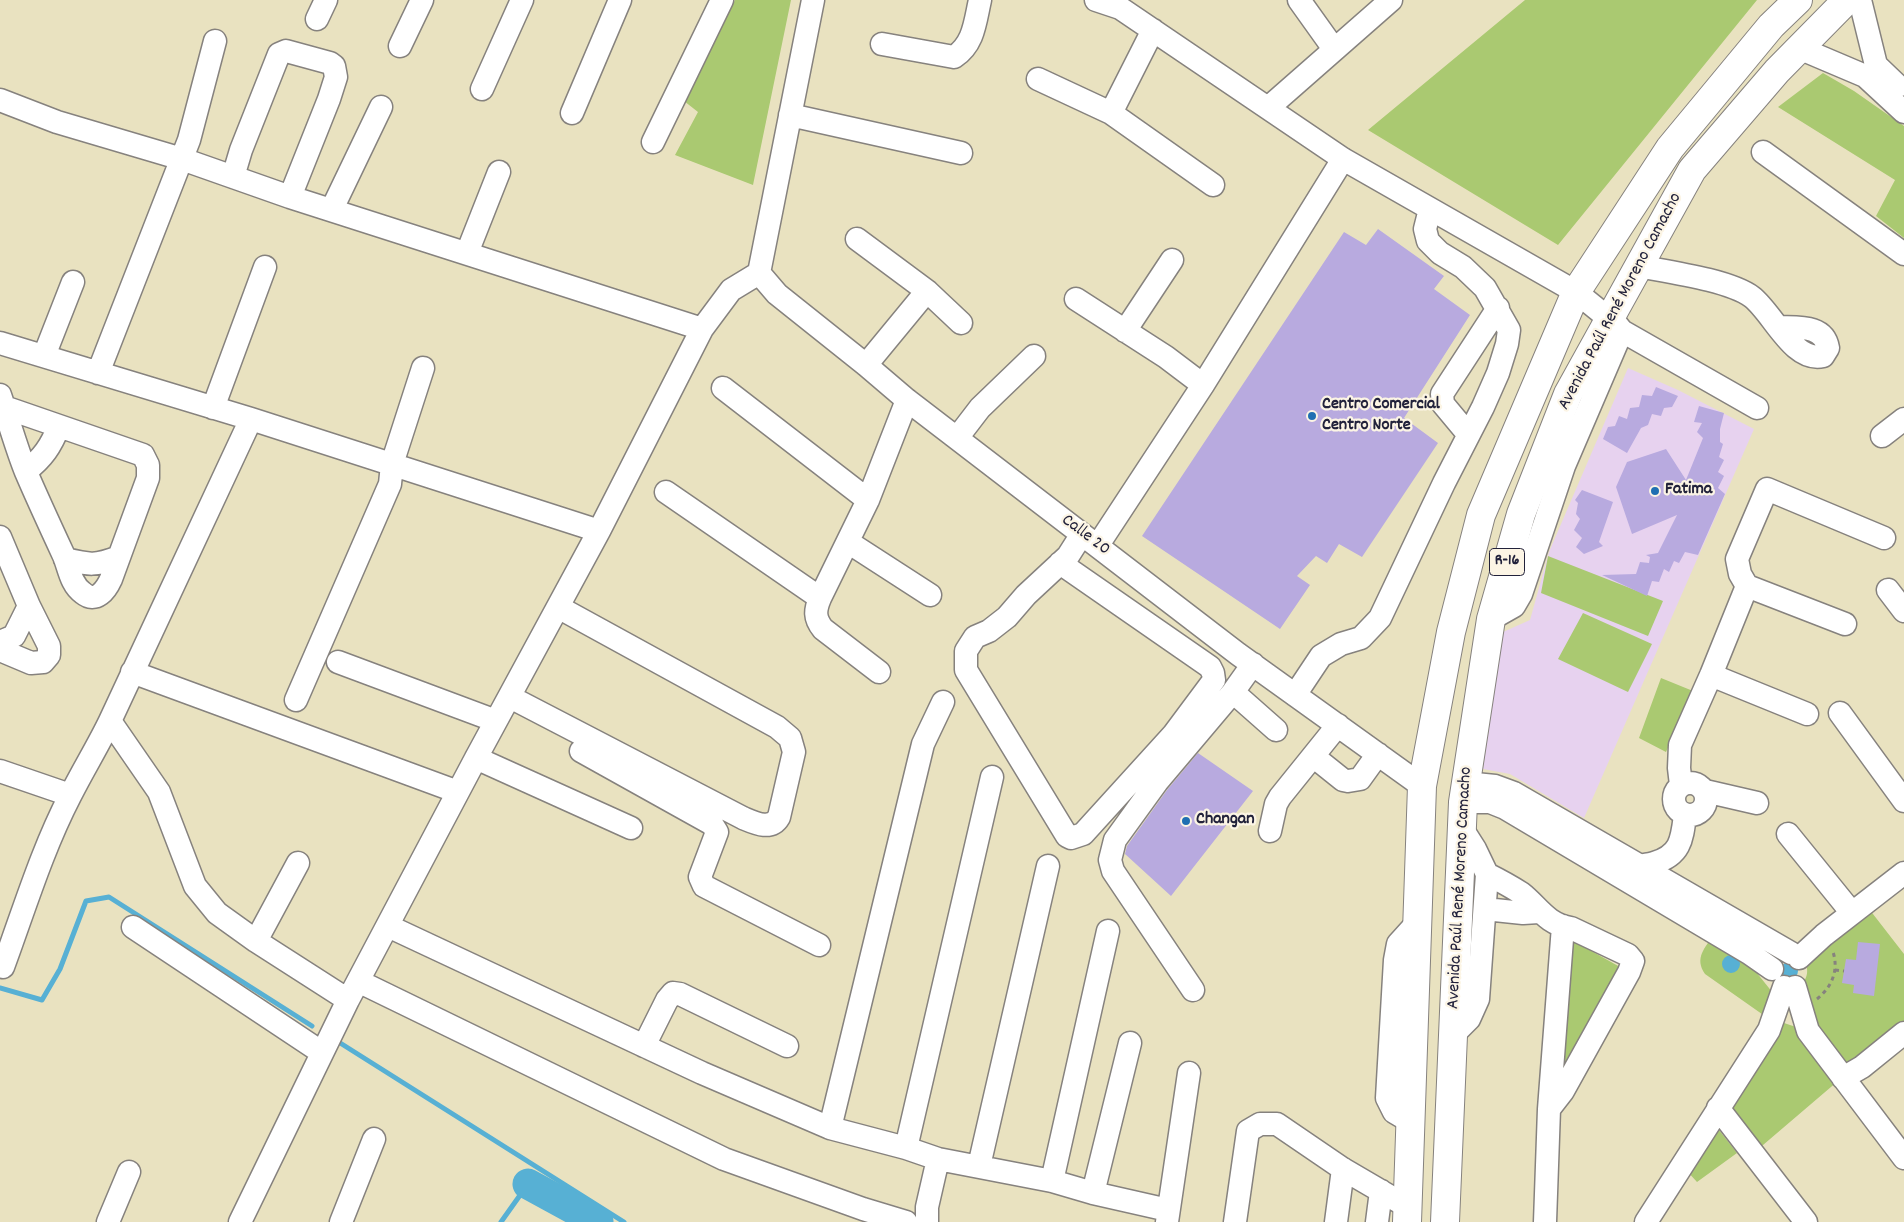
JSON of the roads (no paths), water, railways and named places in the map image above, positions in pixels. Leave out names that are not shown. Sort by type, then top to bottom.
[{"type":"main road","name":"Avenida Paúl René Moreno Camacho","points":[[1407,1215],[1422,786],[1451,632],[1482,515],[1576,292],[1670,148],[1772,26],[1798,0]]},
{"type":"main road","name":"Avenida Paúl René Moreno Camacho","points":[[1445,1222],[1463,804],[1491,619],[1521,514],[1568,394],[1616,325],[1638,266],[1692,170],[1776,71],[1847,0]]},
{"type":"street","points":[[400,46],[422,0]]},
{"type":"street","points":[[482,89],[522,0]]},
{"type":"street","points":[[572,112],[620,0]]},
{"type":"street","points":[[653,142],[722,0]]},
{"type":"street","points":[[882,44],[954,57],[964,51],[970,40],[980,0]]},
{"type":"street","points":[[1096,0],[1124,4],[1153,30],[1343,159],[1576,292],[1616,325],[1757,408]]},
{"type":"street","points":[[1299,0],[1334,49]]},
{"type":"street","points":[[1268,108],[1391,0]]},
{"type":"street","points":[[1860,0],[1876,65],[1904,92]]},
{"type":"street","points":[[240,1222],[321,1052],[353,990],[599,531],[702,328],[730,290],[758,273],[810,4]]},
{"type":"street","points":[[1110,113],[1153,30]]},
{"type":"street","points":[[98,373],[189,140],[215,41]]},
{"type":"street","points":[[1799,48],[1866,76],[1904,112]]},
{"type":"street","points":[[233,177],[244,142],[279,54],[286,51],[330,63],[334,66],[336,76],[329,99],[290,197]]},
{"type":"street","points":[[1038,79],[1110,113],[1213,185]]},
{"type":"street","points":[[0,100],[57,122],[182,159],[290,197],[702,328]]},
{"type":"street","points":[[332,209],[381,107]]},
{"type":"street","points":[[790,115],[961,153]]},
{"type":"street","points":[[1763,152],[1904,254]]},
{"type":"street","points":[[1060,563],[1210,667],[1214,673],[1214,680],[1154,757],[1083,834],[1071,838],[1067,836],[966,670],[966,651],[975,637],[989,631],[1007,617],[1026,595],[1060,563],[1090,539],[1203,385],[1343,159]]},
{"type":"street","points":[[467,253],[499,172]]},
{"type":"street","points":[[1296,694],[1321,656],[1341,644],[1361,638],[1380,618],[1494,382],[1507,344],[1509,330],[1485,288],[1463,267],[1440,253],[1428,241],[1425,229],[1430,210]]},
{"type":"street","points":[[856,239],[927,290],[961,323]]},
{"type":"street","points":[[1125,331],[1172,260]]},
{"type":"street","points":[[1638,266],[1735,287],[1752,297],[1766,310],[1778,327]]},
{"type":"street","points":[[213,408],[265,267]]},
{"type":"street","name":"Calle 20","points":[[758,273],[776,294],[907,400],[1253,664],[1422,786]]},
{"type":"street","points":[[44,356],[73,282]]},
{"type":"street","points":[[866,365],[927,290]]},
{"type":"street","points":[[1076,299],[1166,357],[1203,385]]},
{"type":"street","points":[[1468,434],[1443,404],[1442,394],[1498,308]]},
{"type":"street","points":[[0,343],[250,419],[599,531]]},
{"type":"street","points":[[957,438],[980,408],[1034,356]]},
{"type":"street","points":[[296,700],[390,484],[392,464],[423,368]]},
{"type":"street","points":[[723,388],[868,500]]},
{"type":"street","points":[[879,672],[823,629],[818,622],[815,611],[868,500],[907,400]]},
{"type":"street","points":[[2,401],[58,426],[142,454],[148,465],[148,478],[119,557],[106,590],[99,596],[90,597],[83,594],[74,583],[26,471],[2,401]]},
{"type":"street","points":[[3,967],[48,845],[70,796],[110,721],[250,419]]},
{"type":"street","points":[[1882,436],[1904,419]]},
{"type":"street","points":[[26,471],[40,460],[54,440],[58,426]]},
{"type":"street","points":[[1845,624],[1747,586],[1740,574],[1737,559],[1767,489],[1884,538]]},
{"type":"street","points":[[666,492],[820,598]]},
{"type":"street","points":[[0,537],[29,606],[49,646],[49,655],[43,662],[31,663],[0,650]]},
{"type":"street","points":[[848,542],[930,595]]},
{"type":"street","points":[[65,559],[84,564],[99,564],[119,557]]},
{"type":"street","points":[[1681,785],[1679,768],[1680,745],[1747,586]]},
{"type":"street","points":[[1888,590],[1904,611]]},
{"type":"street","points":[[0,642],[14,636],[29,606]]},
{"type":"street","points":[[338,662],[503,709],[758,824],[768,825],[776,822],[779,817],[794,752],[790,738],[777,727],[558,607]]},
{"type":"street","points":[[1192,990],[1113,871],[1110,860],[1115,840],[1157,782],[1233,692],[1253,664]]},
{"type":"street","points":[[132,672],[458,792]]},
{"type":"street","points":[[1711,675],[1807,714]]},
{"type":"street","points":[[1233,692],[1276,730]]},
{"type":"street","points":[[830,1128],[923,744],[943,702]]},
{"type":"street","points":[[503,709],[712,824],[717,832],[700,877],[704,886],[819,945]]},
{"type":"street","points":[[1840,713],[1904,801]]},
{"type":"street","points":[[110,721],[159,792],[195,886],[217,913],[256,941],[353,990],[724,1159],[863,1210],[906,1222]]},
{"type":"street","points":[[1270,831],[1276,804],[1338,725]]},
{"type":"street","points":[[1313,756],[1337,776],[1348,781],[1360,779],[1378,754]]},
{"type":"street","points":[[476,758],[631,828]]},
{"type":"street","points":[[0,771],[70,796]]},
{"type":"street","points":[[906,1148],[992,777]]},
{"type":"street","points":[[1690,782],[1698,784],[1705,791],[1707,800],[1703,809],[1695,815],[1686,815],[1678,810],[1673,801],[1675,792],[1681,785],[1690,782]]},
{"type":"street","points":[[1705,791],[1757,802]]},
{"type":"street","points":[[1453,1035],[1469,1019],[1478,999],[1487,874],[1475,849],[1463,804],[1490,802],[1506,808],[1795,955],[1804,964],[1806,971],[1804,977],[1783,981]]},
{"type":"street","points":[[1632,872],[1673,854],[1682,840],[1686,815]]},
{"type":"street","points":[[1788,834],[1852,913]]},
{"type":"street","points":[[256,941],[298,863]]},
{"type":"street","points":[[979,1166],[1048,866]]},
{"type":"street","points":[[1632,872],[1749,953],[1783,981],[1802,1008],[1808,1031],[1904,1158]]},
{"type":"street","points":[[1655,1217],[1718,1108],[1769,1030],[1783,981],[1777,959],[1782,955],[1795,955],[1823,936],[1904,872]]},
{"type":"street","points":[[1487,874],[1523,895],[1539,912],[1563,926],[1572,928],[1628,955],[1633,961],[1629,972],[1563,1090],[1549,1109]]},
{"type":"street","points":[[1485,909],[1523,913],[1539,912]]},
{"type":"street","points":[[388,926],[644,1046],[830,1128],[906,1148],[938,1159],[1052,1181],[1168,1216],[1189,1073]]},
{"type":"street","points":[[1545,1222],[1549,1109],[1563,926]]},
{"type":"street","points":[[133,927],[321,1052]]},
{"type":"street","points":[[1052,1181],[1108,931]]},
{"type":"street","points":[[644,1046],[667,1000],[673,993],[680,994],[787,1046]]},
{"type":"street","points":[[1843,1078],[1862,1067],[1904,1033]]},
{"type":"street","points":[[1093,1193],[1130,1043]]},
{"type":"street","points":[[1718,1108],[1806,1222]]},
{"type":"street","points":[[1235,1222],[1248,1130],[1260,1124],[1277,1124],[1343,1169],[1381,1191],[1407,1215]]},
{"type":"street","points":[[342,1222],[374,1139]]},
{"type":"street","points":[[927,1222],[927,1207],[938,1159]]},
{"type":"street","points":[[1336,1222],[1343,1169]]},
{"type":"street","points":[[108,1222],[129,1172]]},
{"type":"street","points":[[1377,1222],[1381,1191]]},
{"type":"water","points":[[1727,955],[1735,955],[1740,960],[1738,971],[1727,973],[1722,968],[1722,960]]},
{"type":"water","points":[[1789,962],[1795,965],[1798,971],[1795,977],[1789,980],[1783,977],[1780,971],[1783,965]]},
{"type":"waterway","points":[[0,988],[42,1000],[60,969],[86,901],[109,897],[312,1026]]},
{"type":"waterway","points":[[337,1041],[624,1222]]},
{"type":"waterway","points":[[501,1222],[528,1184]]},
{"type":"waterway","points":[[528,1184],[598,1222]]},
{"type":"place","name":"Centro Comercial Centro Norte","points":[[1312,416]]},
{"type":"place","name":"Fatima","points":[[1655,491]]},
{"type":"place","name":"Changan","points":[[1186,821]]}]
